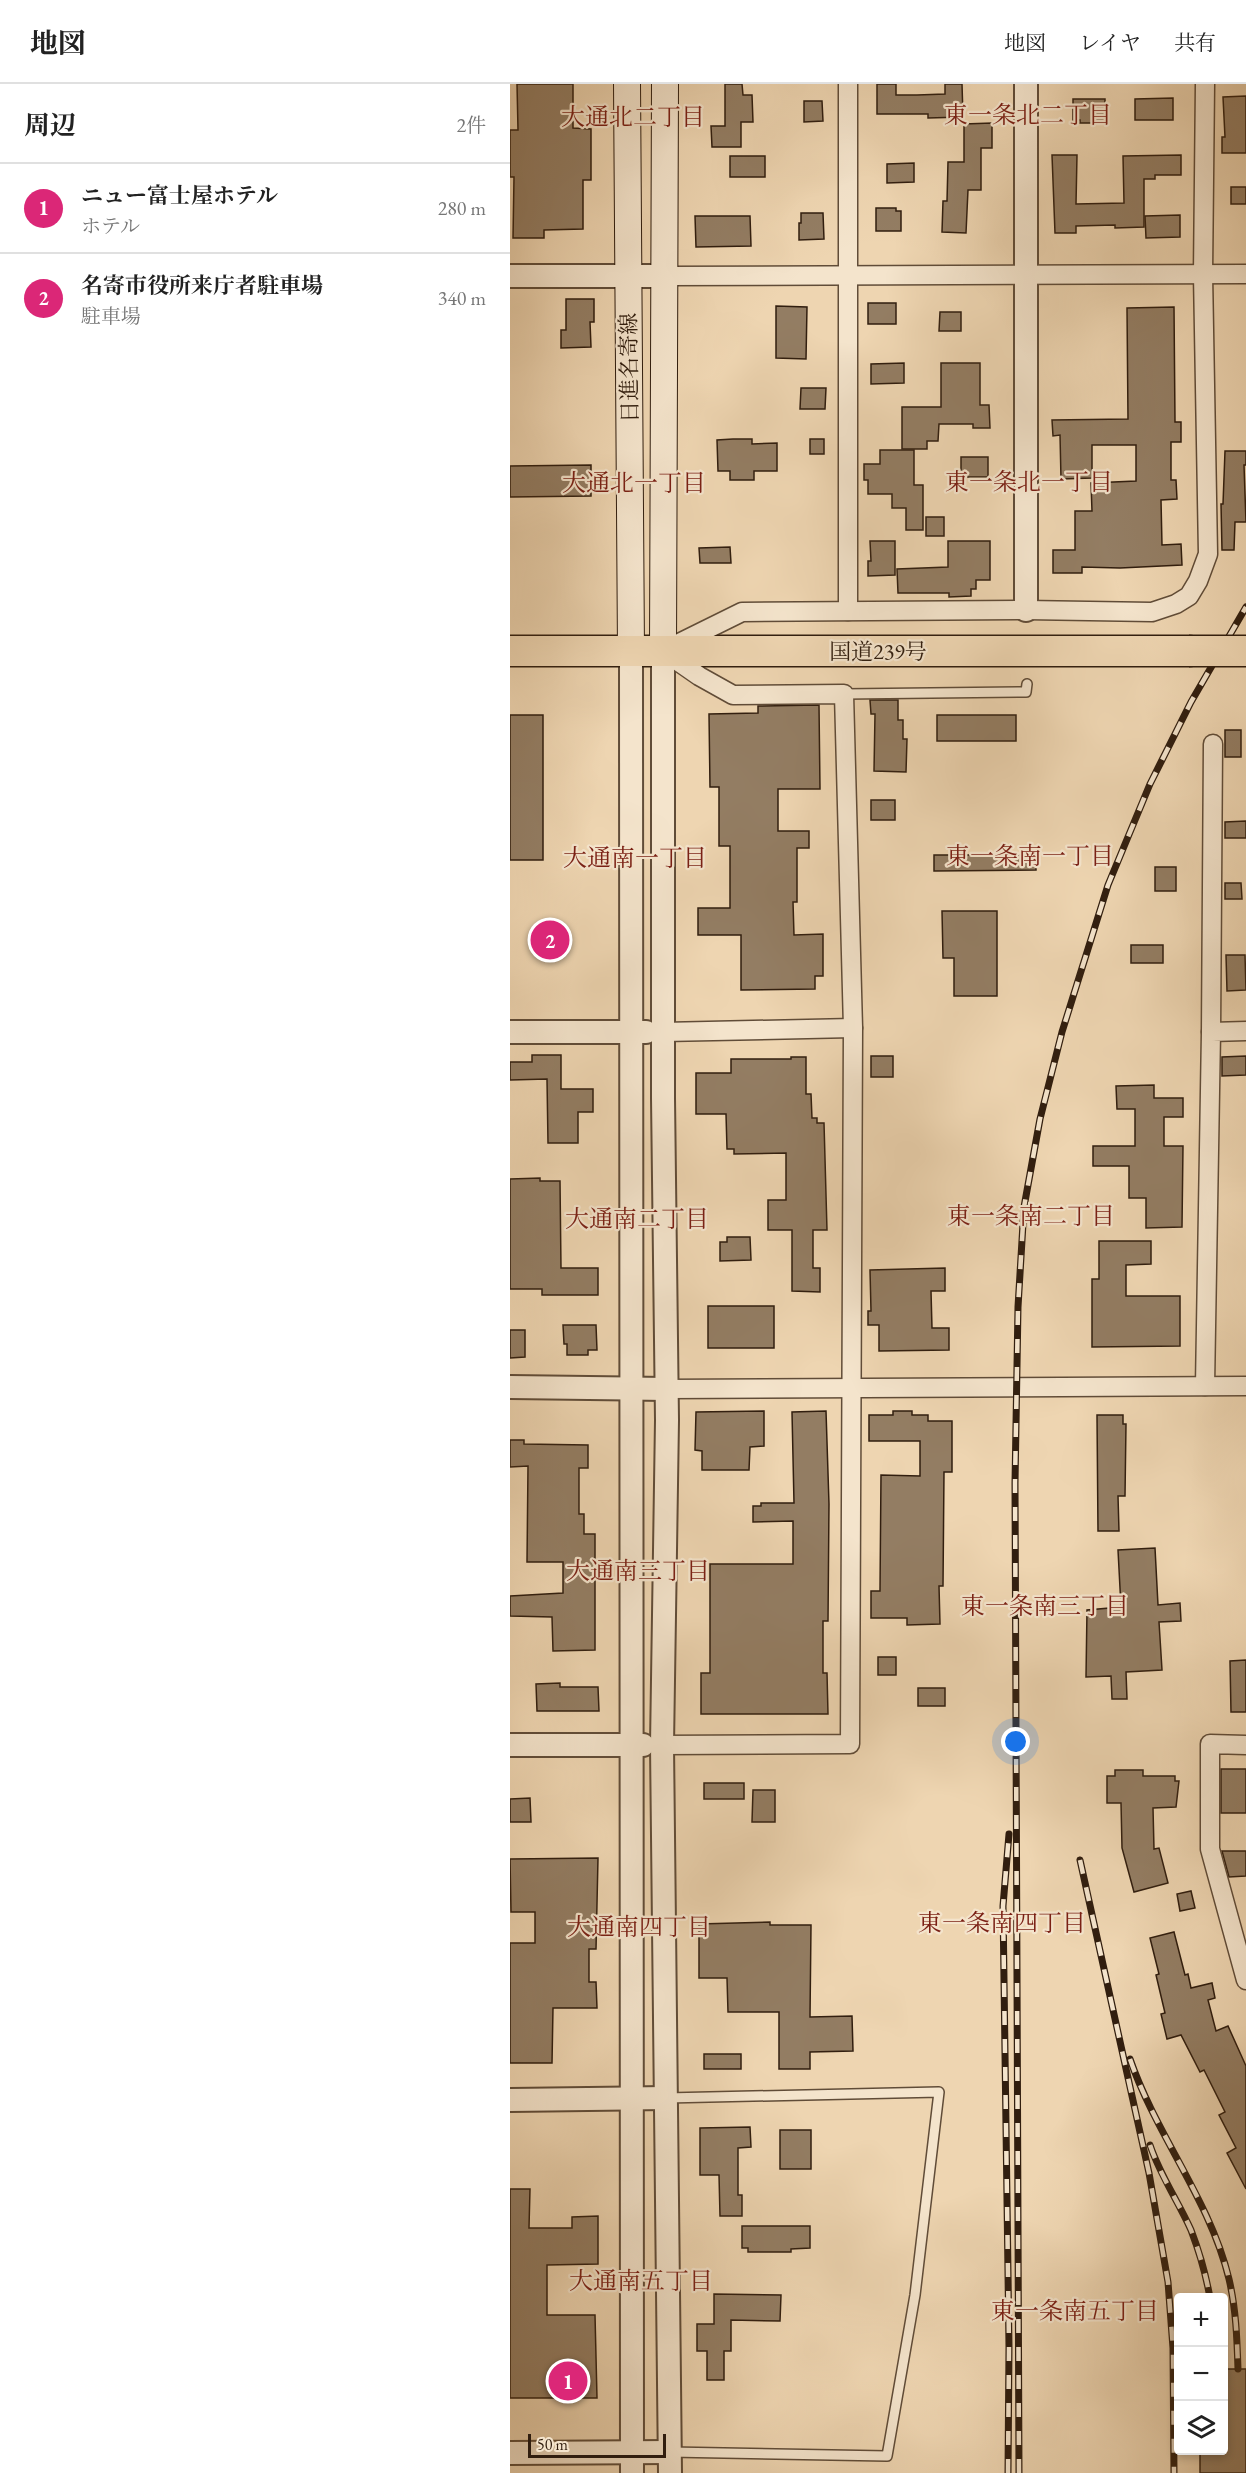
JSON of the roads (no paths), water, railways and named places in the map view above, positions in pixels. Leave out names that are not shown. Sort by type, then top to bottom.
[{"type":"highway","name":"国道239号","points":[[510,651],[1246,651]]},
{"type":"main road","name":"日進名寄線","points":[[627,84],[631,651]]},
{"type":"main road","name":"日進名寄線","points":[[663,651],[665,84]]},
{"type":"street","points":[[848,84],[848,611]]},
{"type":"street","points":[[1026,84],[1024,274],[1026,614]]},
{"type":"street","points":[[663,651],[742,612],[1026,614],[1152,612],[1176,604],[1189,596],[1198,581],[1208,554],[1203,274],[1205,84]]},
{"type":"street","points":[[510,276],[1246,274]]},
{"type":"street","points":[[631,651],[633,2463]]},
{"type":"street","points":[[510,1745],[850,1744],[853,1028],[844,694],[733,695],[699,676],[663,651]]},
{"type":"street","points":[[510,2453],[633,2463],[670,2462],[662,1745],[667,1389],[663,1032],[663,651]]},
{"type":"street","points":[[1205,1386],[1213,744]]},
{"type":"street","points":[[510,1032],[853,1028]]},
{"type":"street","points":[[1211,1032],[1246,1032]]},
{"type":"street","points":[[510,1387],[667,1389],[1246,1386]]},
{"type":"street","points":[[1246,1744],[1210,1744],[1210,1849],[1246,1980]]},
{"type":"street","points":[[510,2100],[666,2098]]},
{"type":"lane","points":[[844,694],[1026,692],[1027,684]]},
{"type":"lane","points":[[666,2098],[939,2092],[915,2295],[887,2456],[670,2462]]},
{"type":"railway","points":[[1019,2473],[1015,1483],[1018,1307],[1024,1207],[1040,1119],[1062,1032],[1108,885],[1150,784],[1191,702],[1246,607]]},
{"type":"railway","points":[[1008,2473],[1009,2347],[1003,1906],[1009,1834]]},
{"type":"railway","points":[[1080,1860],[1149,2173],[1168,2282],[1173,2348],[1174,2473]]},
{"type":"railway","points":[[1130,2059],[1141,2087],[1196,2195],[1220,2250],[1233,2301],[1238,2369]]},
{"type":"railway","points":[[1150,2145],[1191,2230],[1209,2293]]},
{"type":"place","name":"名寄市役所来庁者駐車場","points":[[550,940]]},
{"type":"place","name":"ニュー富士屋ホテル","points":[[568,2381]]},
{"type":"district","name":"東一条北二丁目","points":[[1028,114]]},
{"type":"district","name":"大通北二丁目","points":[[633,116]]},
{"type":"district","name":"東一条北一丁目","points":[[1029,481]]},
{"type":"district","name":"大通北一丁目","points":[[634,482]]},
{"type":"district","name":"東一条南一丁目","points":[[1030,855]]},
{"type":"district","name":"大通南一丁目","points":[[635,857]]},
{"type":"district","name":"東一条南二丁目","points":[[1031,1215]]},
{"type":"district","name":"大通南二丁目","points":[[637,1218]]},
{"type":"district","name":"大通南三丁目","points":[[638,1570]]},
{"type":"district","name":"東一条南三丁目","points":[[1045,1605]]},
{"type":"district","name":"東一条南四丁目","points":[[1002,1922]]},
{"type":"district","name":"大通南四丁目","points":[[639,1926]]},
{"type":"district","name":"大通南五丁目","points":[[641,2280]]},
{"type":"district","name":"東一条南五丁目","points":[[1075,2310]]}]
